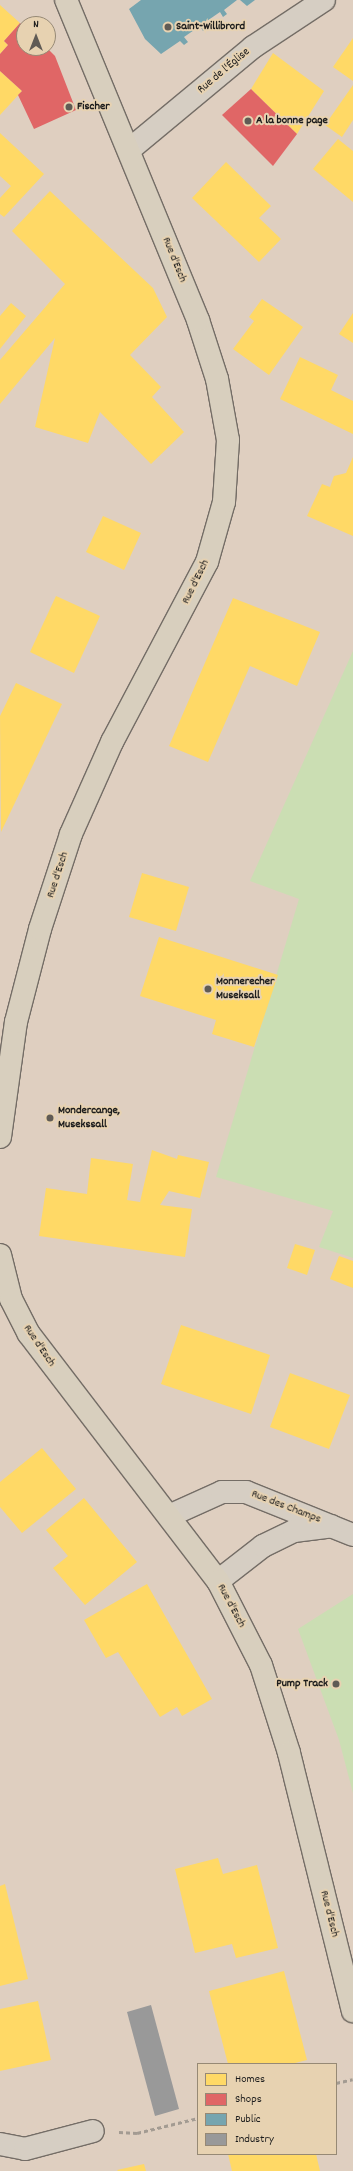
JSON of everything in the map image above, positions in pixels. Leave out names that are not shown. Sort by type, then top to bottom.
[{"type":"main road","name":"Rue d'Esch","points":[[0,1137],[16,1022],[40,929],[71,834],[112,742],[207,562],[224,502],[228,440],[217,379],[198,320],[66,0]]},
{"type":"main road","name":"Rue d'Esch","points":[[0,1255],[6,1301],[29,1334],[171,1515],[218,1581],[262,1665],[289,1753],[353,2011]]},
{"type":"street","name":"Rue de l'Église","points":[[129,150],[253,48],[324,0]]},
{"type":"street","name":"Rue des Champs","points":[[171,1515],[222,1492],[246,1492],[353,1535]]},
{"type":"street","name":"Rue des Champs","points":[[218,1581],[263,1546],[294,1531],[333,1526]]},
{"type":"street","points":[[0,2144],[25,2149],[93,2131]]},
{"type":"path","points":[[337,2083],[353,2079]]},
{"type":"path","points":[[93,2131],[137,2133],[197,2118]]},
{"type":"green space","points":[[353,651],[353,1258],[319,1247],[333,1211],[216,1177],[299,899],[250,881]]},
{"type":"green space","name":"Pump Track","points":[[353,1594],[353,1793],[339,1740],[298,1629]]},
{"type":"building: Homes","points":[[0,5],[16,19],[16,28],[4,41],[8,45],[0,54]]},
{"type":"building: Homes","points":[[353,38],[353,81],[333,67]]},
{"type":"building: Homes","points":[[273,53],[324,91],[297,134],[251,89]]},
{"type":"building: Homes","points":[[0,71],[22,91],[0,115]]},
{"type":"building: Homes","points":[[353,85],[353,120],[342,137],[325,125]]},
{"type":"building: Homes","points":[[0,133],[44,174],[4,217],[0,214],[0,198],[11,186],[0,176]]},
{"type":"building: Homes","points":[[338,139],[353,151],[353,202],[313,169]]},
{"type":"building: Homes","points":[[226,162],[271,206],[259,218],[281,239],[259,262],[192,198]]},
{"type":"building: Homes","points":[[50,191],[153,288],[167,317],[130,355],[161,387],[152,397],[184,432],[151,464],[100,412],[88,443],[35,427],[55,338],[0,404],[0,360],[65,284],[12,231]]},
{"type":"building: Homes","points":[[262,299],[303,327],[269,375],[233,349],[254,321],[249,317]]},
{"type":"building: Homes","points":[[11,303],[26,316],[0,349],[0,316]]},
{"type":"building: Homes","points":[[353,313],[353,343],[339,334]]},
{"type":"building: Homes","points":[[300,357],[338,375],[331,390],[353,401],[353,434],[280,399]]},
{"type":"building: Homes","points":[[353,457],[353,536],[307,516],[322,484],[330,487],[334,476],[346,473]]},
{"type":"building: Homes","points":[[103,516],[141,533],[124,570],[86,552]]},
{"type":"building: Homes","points":[[56,596],[100,616],[74,673],[30,652]]},
{"type":"building: Homes","points":[[233,598],[320,632],[297,686],[250,666],[208,762],[169,746]]},
{"type":"building: Homes","points":[[16,683],[62,704],[1,832],[0,716]]},
{"type":"building: Homes","points":[[142,873],[189,887],[176,931],[129,917]]},
{"type":"building: Homes","name":"Monnerecher Museksall","points":[[159,937],[278,975],[254,1047],[212,1034],[216,1020],[140,996]]},
{"type":"building: Homes","points":[[152,1150],[177,1159],[178,1155],[209,1162],[200,1198],[169,1191],[160,1205],[192,1209],[185,1257],[39,1236],[46,1188],[87,1194],[91,1158],[133,1164],[127,1200],[140,1202]]},
{"type":"building: Homes","points":[[295,1244],[315,1250],[307,1275],[287,1268]]},
{"type":"building: Homes","points":[[339,1256],[353,1261],[353,1288],[330,1279]]},
{"type":"building: Homes","points":[[181,1325],[270,1355],[251,1414],[161,1384]]},
{"type":"building: Homes","points":[[290,1373],[350,1395],[329,1449],[270,1427]]},
{"type":"building: Homes","points":[[42,1448],[76,1489],[22,1533],[0,1507],[0,1482]]},
{"type":"building: Homes","points":[[84,1498],[137,1562],[85,1605],[53,1568],[68,1556],[46,1530]]},
{"type":"building: Homes","points":[[147,1584],[212,1699],[182,1716],[177,1707],[160,1717],[118,1652],[106,1658],[84,1620]]},
{"type":"building: Homes","points":[[218,1858],[223,1874],[257,1865],[278,1948],[236,1958],[232,1944],[195,1953],[175,1869]]},
{"type":"building: Homes","points":[[5,1884],[28,1979],[0,1986],[0,1886]]},
{"type":"building: Homes","points":[[284,1971],[307,2060],[295,2063],[228,2063],[209,1991]]},
{"type":"building: Homes","points":[[38,2001],[51,2060],[0,2071],[0,2009]]},
{"type":"building: Homes","points":[[228,2155],[316,2155],[320,2171],[232,2171]]},
{"type":"building: Homes","points":[[144,2164],[146,2171],[117,2170]]},
{"type":"building: Shops","points":[[16,28],[16,56],[55,56],[76,110],[34,129],[18,95],[22,91],[0,71],[0,54],[8,45],[4,41]]},
{"type":"building: Shops","points":[[251,89],[297,134],[273,166],[222,115]]},
{"type":"building: Public","name":"Saint-Willibrord","points":[[141,0],[237,0],[224,10],[227,14],[223,17],[220,12],[204,23],[208,28],[203,31],[200,26],[184,37],[188,42],[184,45],[180,41],[161,54],[145,39],[129,9]]},
{"type":"building: Public","name":"Saint-Willibrord","points":[[240,0],[255,0],[247,6]]},
{"type":"building: Industry","points":[[151,2005],[179,2109],[155,2116],[127,2012]]},
{"type":"place","name":"Saint-Willibrord","points":[[168,27]]},
{"type":"place","name":"Fischer","points":[[69,107]]},
{"type":"place","name":"A la bonne page","points":[[248,121]]},
{"type":"place","name":"Monnerecher Museksall","points":[[208,989]]},
{"type":"place","name":"Mondercange, Musekssall","points":[[50,1118]]},
{"type":"place","name":"Pump Track","points":[[336,1684]]}]
